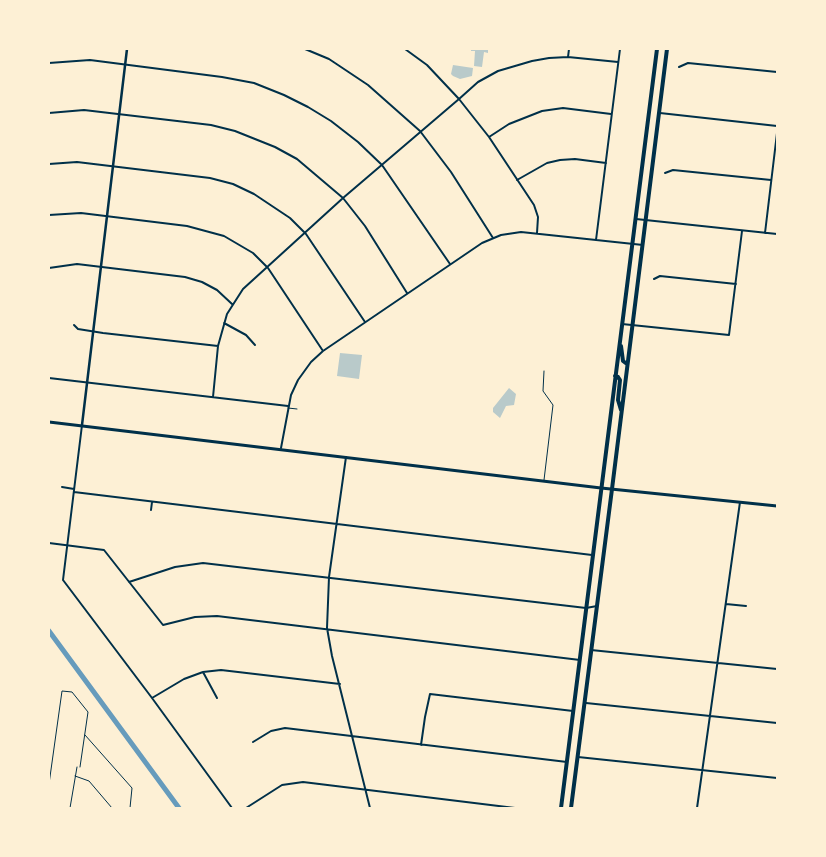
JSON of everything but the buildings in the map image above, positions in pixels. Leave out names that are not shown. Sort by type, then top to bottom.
[{"type":"main road","points":[[561,808],[657,49]]},
{"type":"main road","points":[[571,808],[667,49]]},
{"type":"main road","points":[[620,342],[623,361],[627,364]]},
{"type":"main road","points":[[615,376],[620,380],[619,404],[622,412]]},
{"type":"main road","points":[[49,422],[601,488],[777,506]]},
{"type":"street","points":[[127,49],[63,580],[232,808]]},
{"type":"street","points":[[305,49],[329,60],[368,85],[420,131],[456,180],[493,238]]},
{"type":"street","points":[[405,49],[427,65],[459,98],[489,138],[534,205],[538,216],[537,233]]},
{"type":"street","points":[[568,57],[569,49]]},
{"type":"street","points":[[596,240],[620,49]]},
{"type":"street","points":[[213,397],[218,346],[224,323],[232,304],[243,289],[306,234],[343,198],[478,82],[498,71],[550,58],[568,57],[618,62]]},
{"type":"street","points":[[49,63],[90,60],[222,76],[254,83],[284,95],[331,121],[358,142],[382,165],[450,264]]},
{"type":"street","points":[[679,66],[688,63],[777,72]]},
{"type":"street","points":[[489,138],[509,124],[542,111],[563,108],[611,114]]},
{"type":"street","points":[[49,113],[84,110],[210,125],[257,139],[297,160],[343,198],[364,226],[407,293]]},
{"type":"street","points":[[659,113],[777,126]]},
{"type":"street","points":[[765,233],[777,133]]},
{"type":"street","points":[[517,180],[547,163],[560,160],[575,159],[606,163]]},
{"type":"street","points":[[49,164],[78,162],[112,165],[210,178],[233,184],[271,204],[290,218],[306,234],[365,322]]},
{"type":"street","points":[[665,172],[673,170],[772,180]]},
{"type":"street","points":[[49,215],[81,213],[187,226],[224,236],[253,253],[268,268],[323,350]]},
{"type":"street","points":[[636,219],[777,234]]},
{"type":"street","points":[[622,324],[729,335],[742,231]]},
{"type":"street","points":[[281,449],[291,395],[303,370],[323,350],[482,243],[513,233],[537,233],[643,245]]},
{"type":"street","points":[[49,268],[77,264],[185,277],[202,282],[217,290],[232,304]]},
{"type":"street","points":[[654,279],[660,276],[736,284]]},
{"type":"street","points":[[224,323],[246,335],[255,345]]},
{"type":"street","points":[[74,324],[78,329],[218,346]]},
{"type":"street","points":[[49,378],[288,407]]},
{"type":"street","points":[[346,457],[329,577],[327,628],[370,808]]},
{"type":"street","points":[[62,487],[152,502],[592,555]]},
{"type":"street","points":[[151,510],[152,502]]},
{"type":"street","points":[[697,808],[740,502]]},
{"type":"street","points":[[49,543],[104,550],[163,625],[195,617],[216,616],[580,660]]},
{"type":"street","points":[[128,582],[175,566],[203,563],[586,608],[597,606]]},
{"type":"street","points":[[725,604],[746,606]]},
{"type":"street","points":[[591,650],[777,670]]},
{"type":"street","points":[[152,698],[184,679],[203,672],[221,670],[340,684]]},
{"type":"street","points":[[203,672],[217,698]]},
{"type":"street","points":[[422,745],[430,694],[573,711]]},
{"type":"street","points":[[584,703],[777,723]]},
{"type":"street","points":[[253,742],[271,731],[285,728],[567,762]]},
{"type":"street","points":[[578,757],[777,778]]},
{"type":"street","points":[[246,808],[282,785],[303,782],[515,808]]},
{"type":"lane","points":[[544,371],[543,391],[553,404],[544,481]]},
{"type":"lane","points":[[288,407],[297,409]]},
{"type":"lane","points":[[49,784],[62,691],[72,692],[88,712],[80,767]]},
{"type":"lane","points":[[85,734],[132,788],[130,808]]},
{"type":"lane","points":[[70,808],[77,768]]},
{"type":"lane","points":[[75,776],[89,781],[112,808]]},
{"type":"shaded area","points":[[471,49],[488,49],[488,53],[484,52],[482,67],[474,66],[475,51],[471,51]]},
{"type":"shaded area","points":[[453,65],[473,68],[472,76],[460,79],[453,76],[451,74]]},
{"type":"shaded area","points":[[340,353],[362,355],[359,379],[337,376]]},
{"type":"shaded area","points":[[509,388],[516,394],[514,405],[506,406],[500,418],[493,412],[493,408]]},
{"type":"waterway","points":[[49,631],[179,808]]}]
